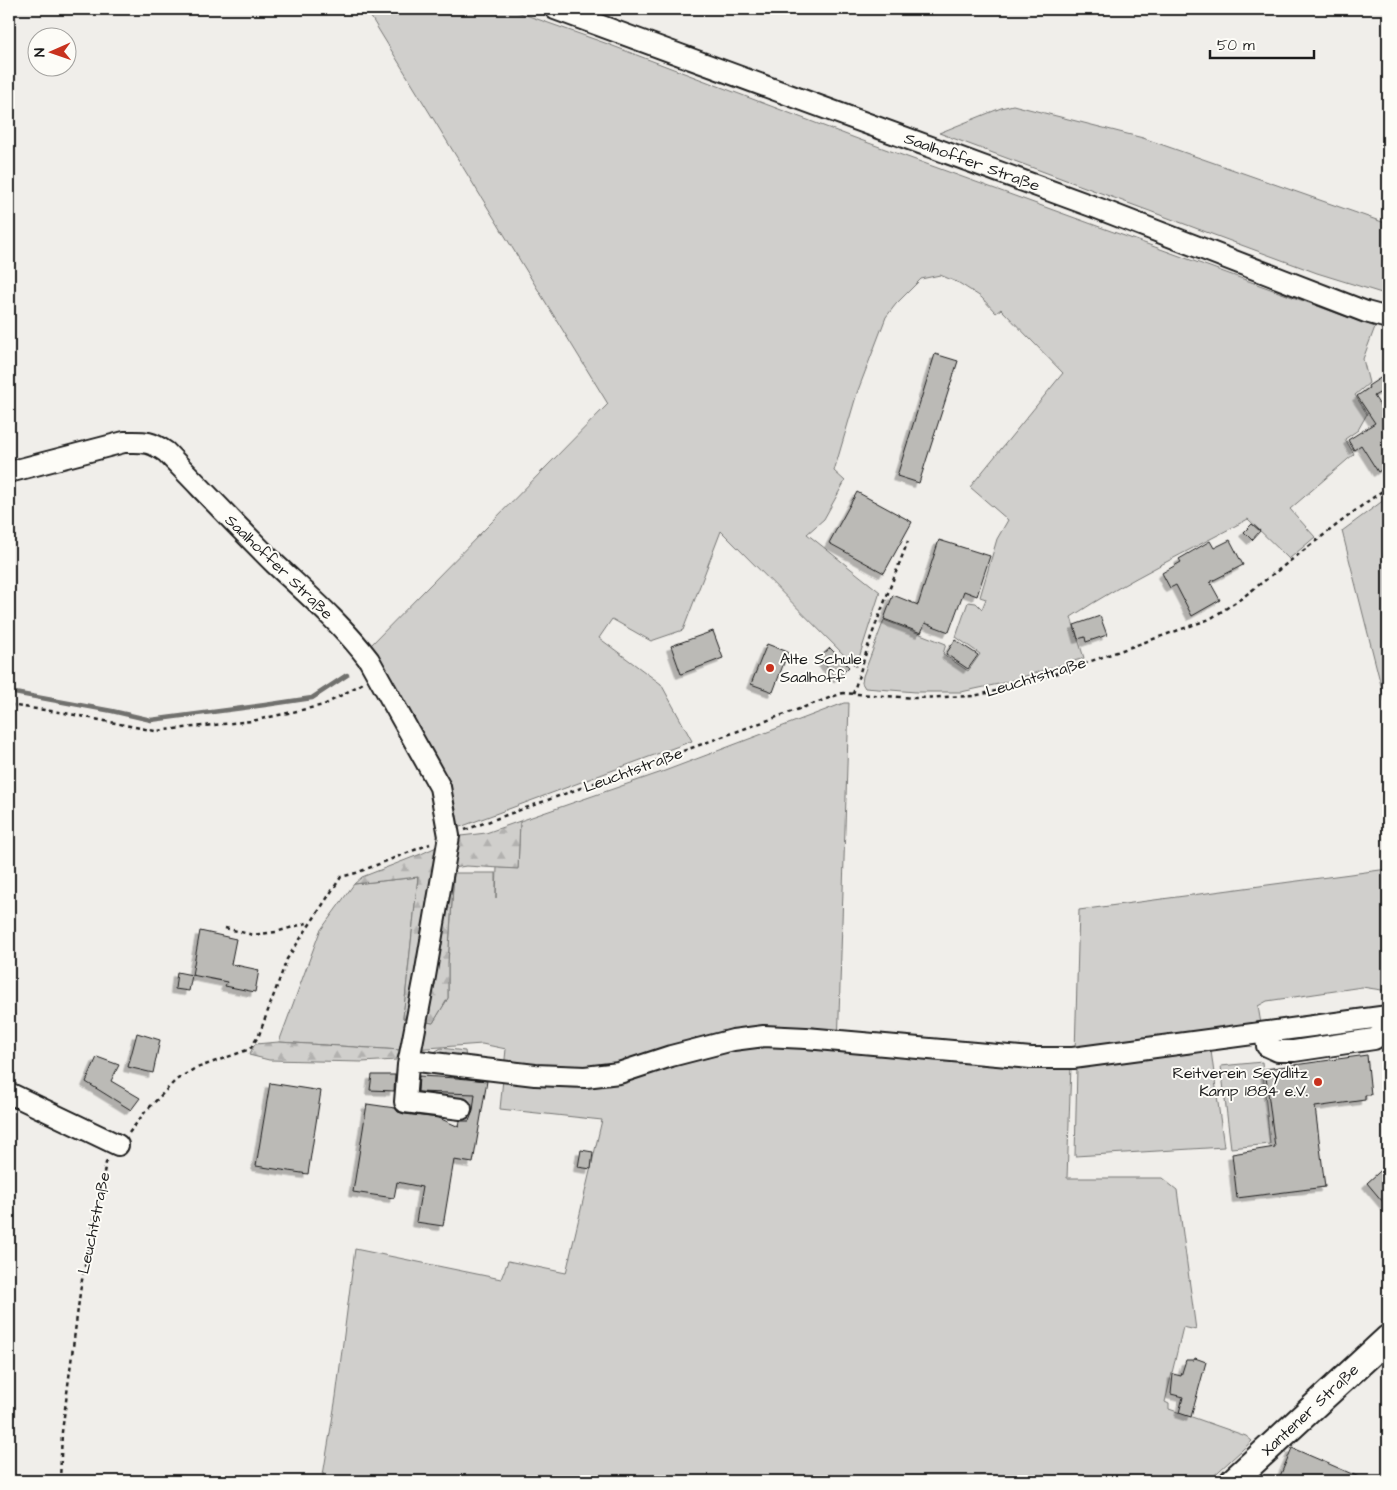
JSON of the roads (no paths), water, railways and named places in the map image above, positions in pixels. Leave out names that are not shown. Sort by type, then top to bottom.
[{"type":"main road","name":"Xantener Straße","points":[[1233,1481],[1388,1338]]},
{"type":"street","name":"Saalhoffer Straße","points":[[555,9],[1097,208],[1366,312],[1388,318]]},
{"type":"street","name":"Saalhoffer Straße","points":[[9,472],[124,442],[154,444],[166,452],[242,531],[360,648],[440,787],[449,836],[409,1060]]},
{"type":"street","points":[[461,1109],[405,1102],[409,1060],[535,1075],[585,1077],[619,1073],[671,1056],[733,1040],[764,1036],[1031,1058],[1073,1058],[1387,1016]]},
{"type":"street","points":[[9,1094],[118,1145]]},
{"type":"waterway","points":[[9,692],[151,720],[312,698],[347,675]]},
{"type":"place","name":"Alte Schule Saalhoff","points":[[770,668]]},
{"type":"place","name":"Reitverein Seydlitz Kamp 1884 e.V.","points":[[1318,1082]]}]
